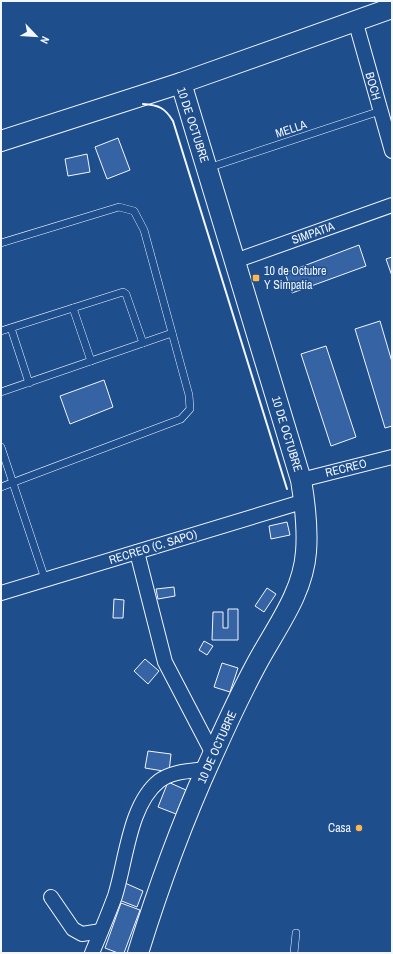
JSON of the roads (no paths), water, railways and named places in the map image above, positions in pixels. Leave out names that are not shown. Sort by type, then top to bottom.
[{"type":"main road","points":[[181,83],[392,8]]},
{"type":"main road","name":"10 DE OCTUBRE","points":[[1,141],[181,83],[208,168],[234,261],[301,480],[305,501],[306,553],[296,592],[272,640],[257,663],[209,762],[170,857],[138,953]]},
{"type":"street","name":"BOCH","points":[[355,20],[392,151]]},
{"type":"street","name":"SIMPATIA","points":[[234,261],[392,205]]},
{"type":"street","name":"RECREO","points":[[301,480],[392,457]]},
{"type":"street","name":"RECREO (C. SAPO)","points":[[1,593],[305,501]]},
{"type":"street","points":[[92,953],[115,896],[131,828],[146,798],[159,781],[209,762],[165,662],[137,552]]},
{"type":"street","points":[[51,897],[73,929],[82,934],[101,931]]},
{"type":"lane","name":"MELLA","points":[[208,168],[380,111]]},
{"type":"lane","points":[[1,243],[119,206],[134,211],[144,230],[189,395],[190,409],[181,419],[1,487]]},
{"type":"lane","points":[[1,331],[123,292],[126,294],[144,343]]},
{"type":"lane","points":[[73,308],[91,361]]},
{"type":"lane","points":[[11,328],[29,382]]},
{"type":"lane","points":[[1,392],[172,333]]},
{"type":"lane","points":[[1,448],[45,579]]},
{"type":"lane","points":[[294,953],[296,934]]},
{"type":"place","name":"10 de Octubre Y Simpatía","points":[[256,278]]},
{"type":"place","name":"Casa","points":[[359,828]]}]
